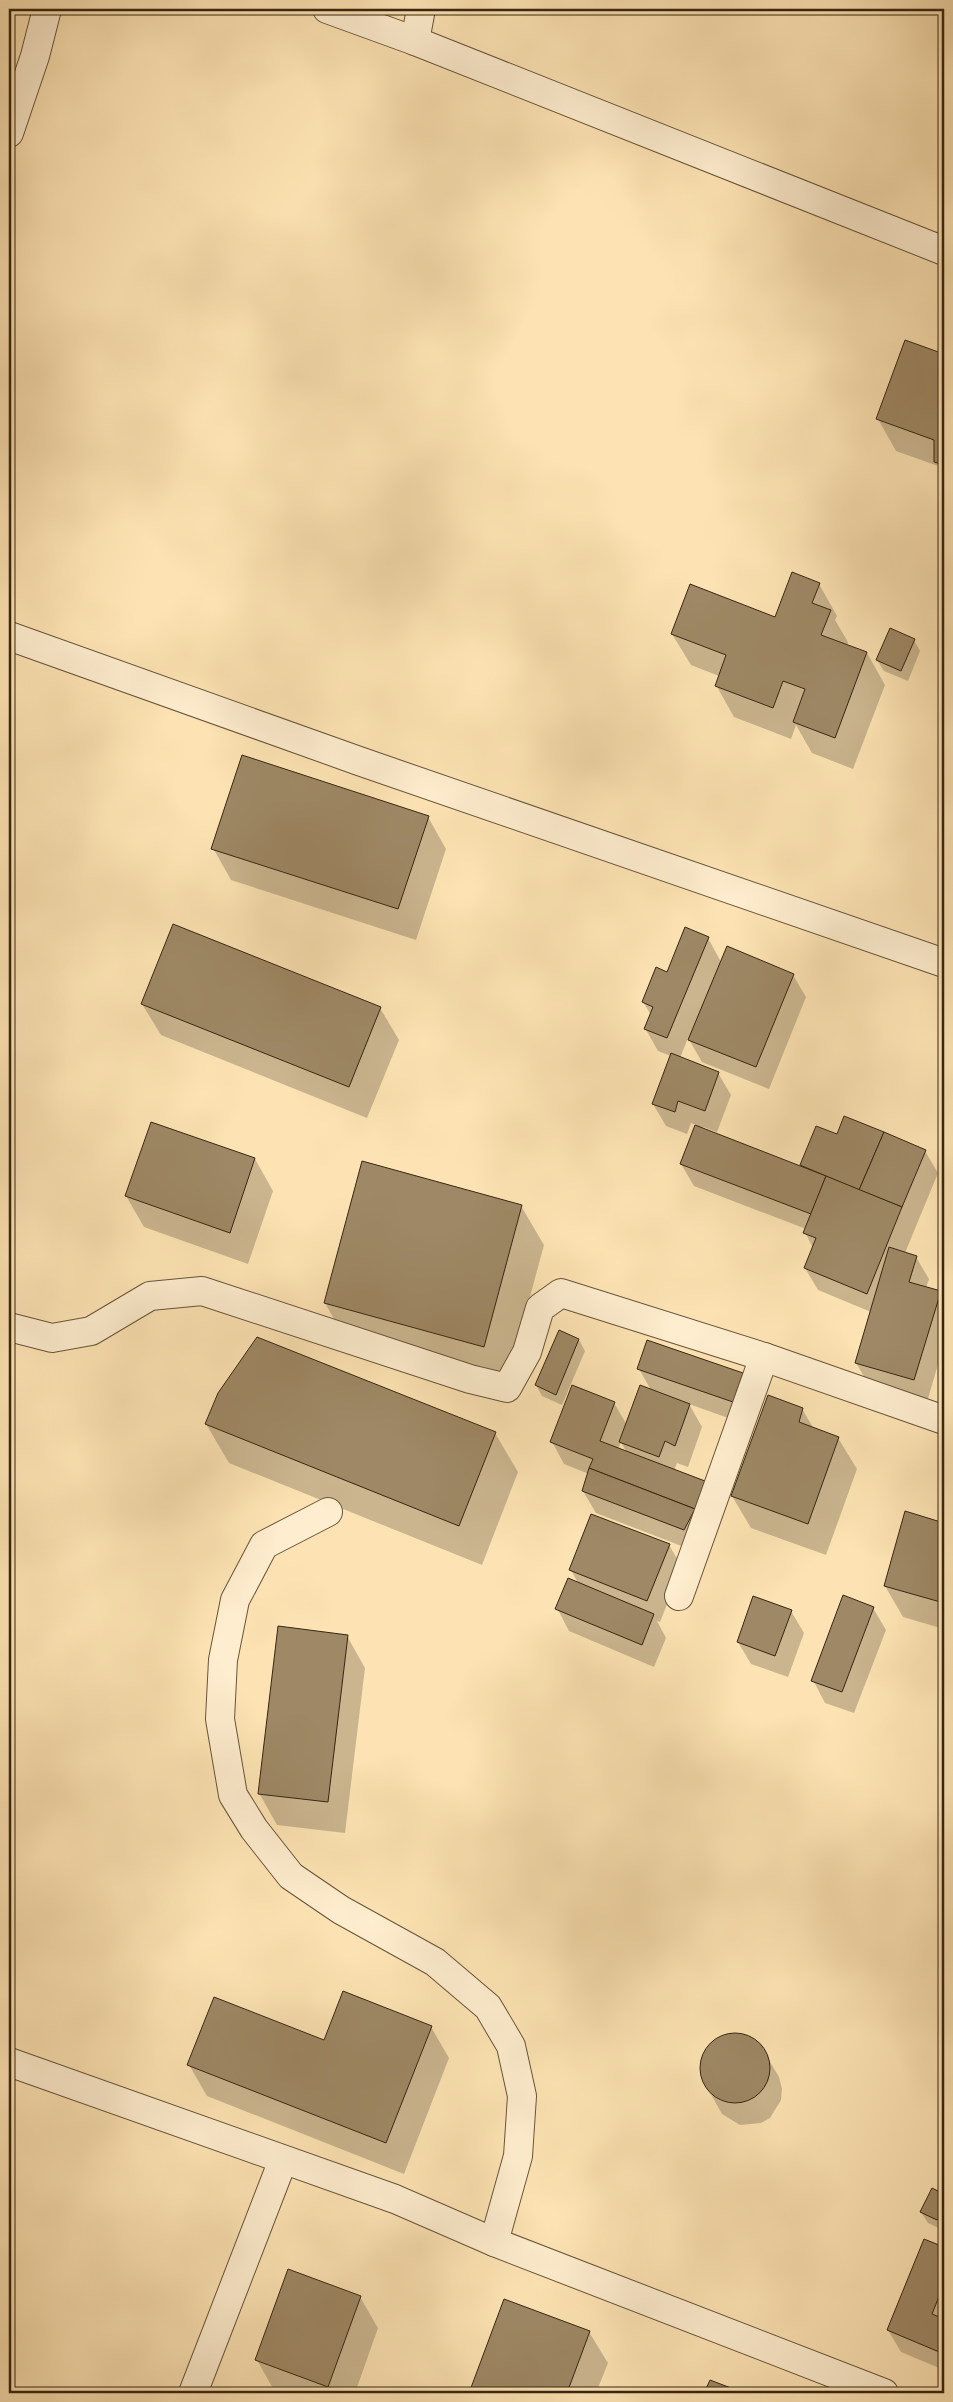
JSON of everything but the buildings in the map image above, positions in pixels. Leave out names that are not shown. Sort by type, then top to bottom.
[{"type":"street","points":[[9,134],[36,56],[48,9]]},
{"type":"street","points":[[327,9],[415,41],[944,251]]},
{"type":"street","points":[[415,41],[421,9]]},
{"type":"street","points":[[9,636],[387,770],[944,963]]},
{"type":"street","points":[[9,1327],[52,1338],[81,1333],[91,1331],[150,1296],[202,1291],[470,1379],[507,1388],[527,1352],[540,1308],[561,1293],[764,1357],[944,1420]]},
{"type":"street","points":[[679,1596],[764,1357]]},
{"type":"street","points":[[328,1512],[264,1545],[235,1600],[223,1660],[220,1719],[233,1795],[254,1829],[291,1876],[341,1910],[434,1962],[488,2007],[511,2046],[522,2096],[518,2156],[494,2242]]},
{"type":"street","points":[[9,2062],[395,2199],[494,2242],[884,2393]]},
{"type":"street","points":[[194,2393],[284,2160]]}]
